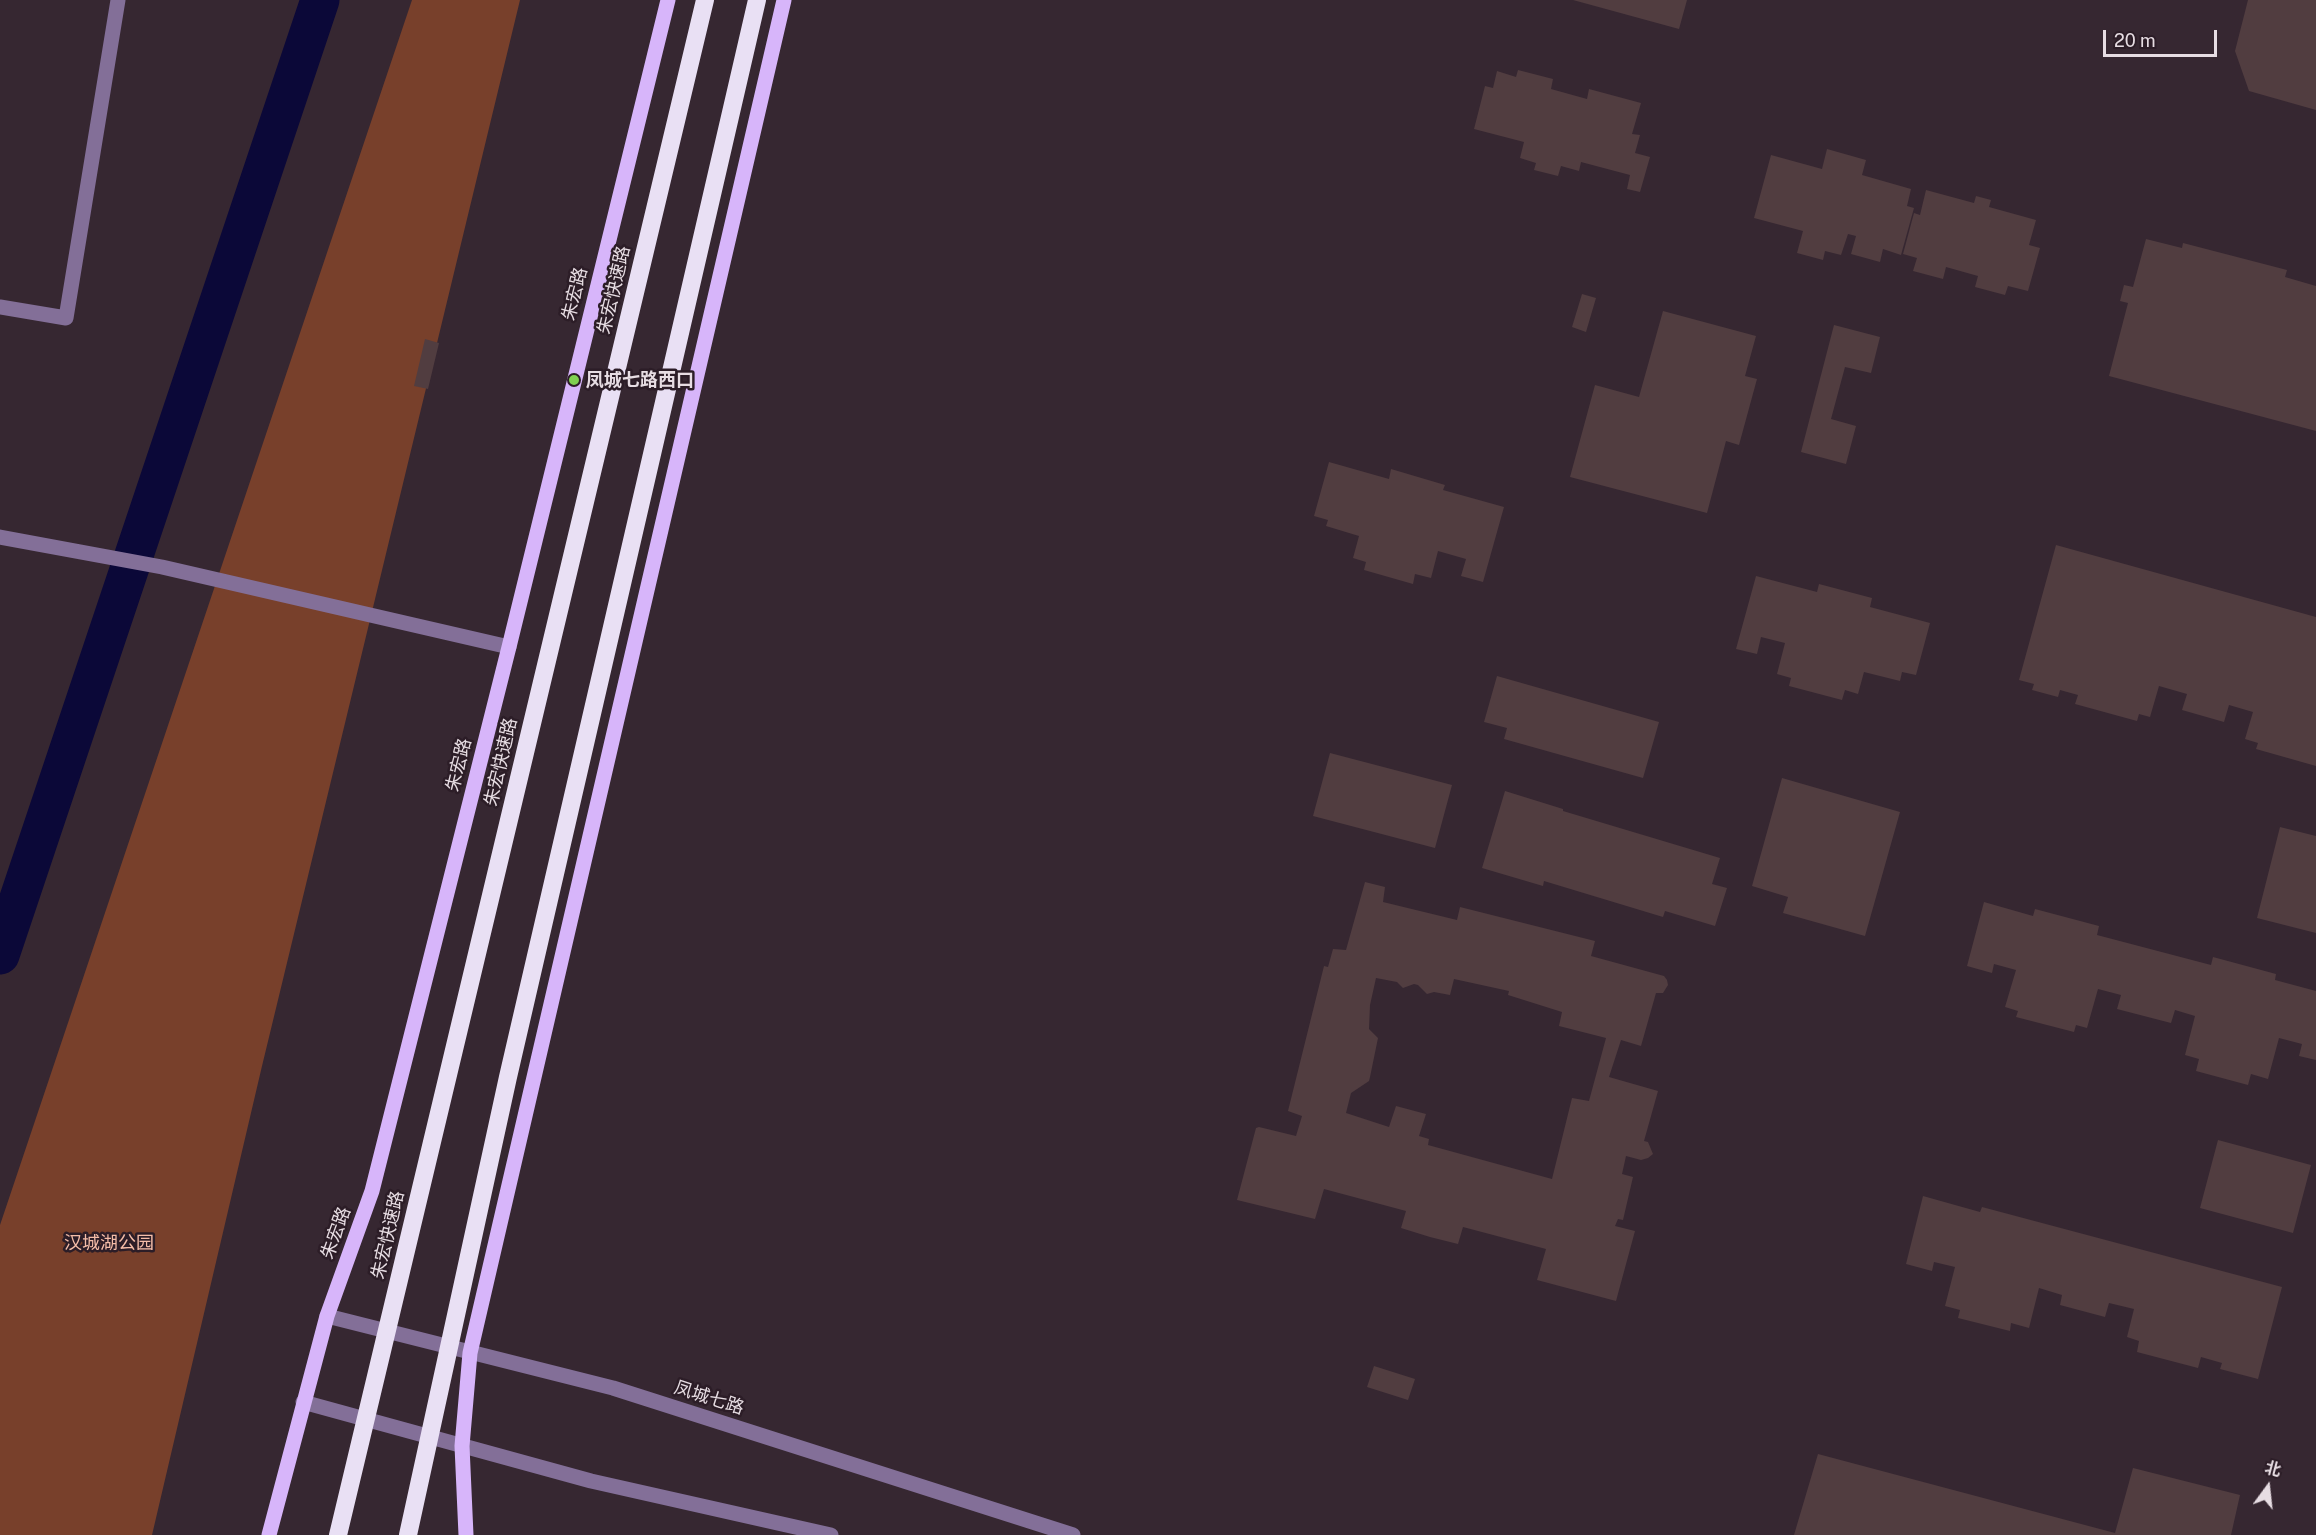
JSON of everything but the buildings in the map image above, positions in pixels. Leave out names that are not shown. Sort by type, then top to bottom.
[{"type":"highway","name":"朱宏快速路","points":[[338,1535],[705,0]]},
{"type":"highway","points":[[408,1535],[508,1077],[757,0]]},
{"type":"main road","name":"朱宏路","points":[[269,1535],[327,1316],[372,1191],[668,0]]},
{"type":"main road","points":[[466,1535],[462,1446],[470,1353],[784,0]]},
{"type":"street","points":[[0,307],[66,318],[118,0]]},
{"type":"street","points":[[0,537],[162,567],[509,647]]},
{"type":"street","name":"凤城七路","points":[[327,1316],[613,1388],[1073,1535]]},
{"type":"street","points":[[303,1402],[591,1481],[831,1535]]},
{"type":"green space","name":"汉城湖公园","points":[[412,0],[520,0],[262,1066],[152,1535],[0,1535],[0,1225]]},
{"type":"waterway","points":[[0,955],[320,0]]},
{"type":"place","name":"凤城七路西口","points":[[574,380]]}]
